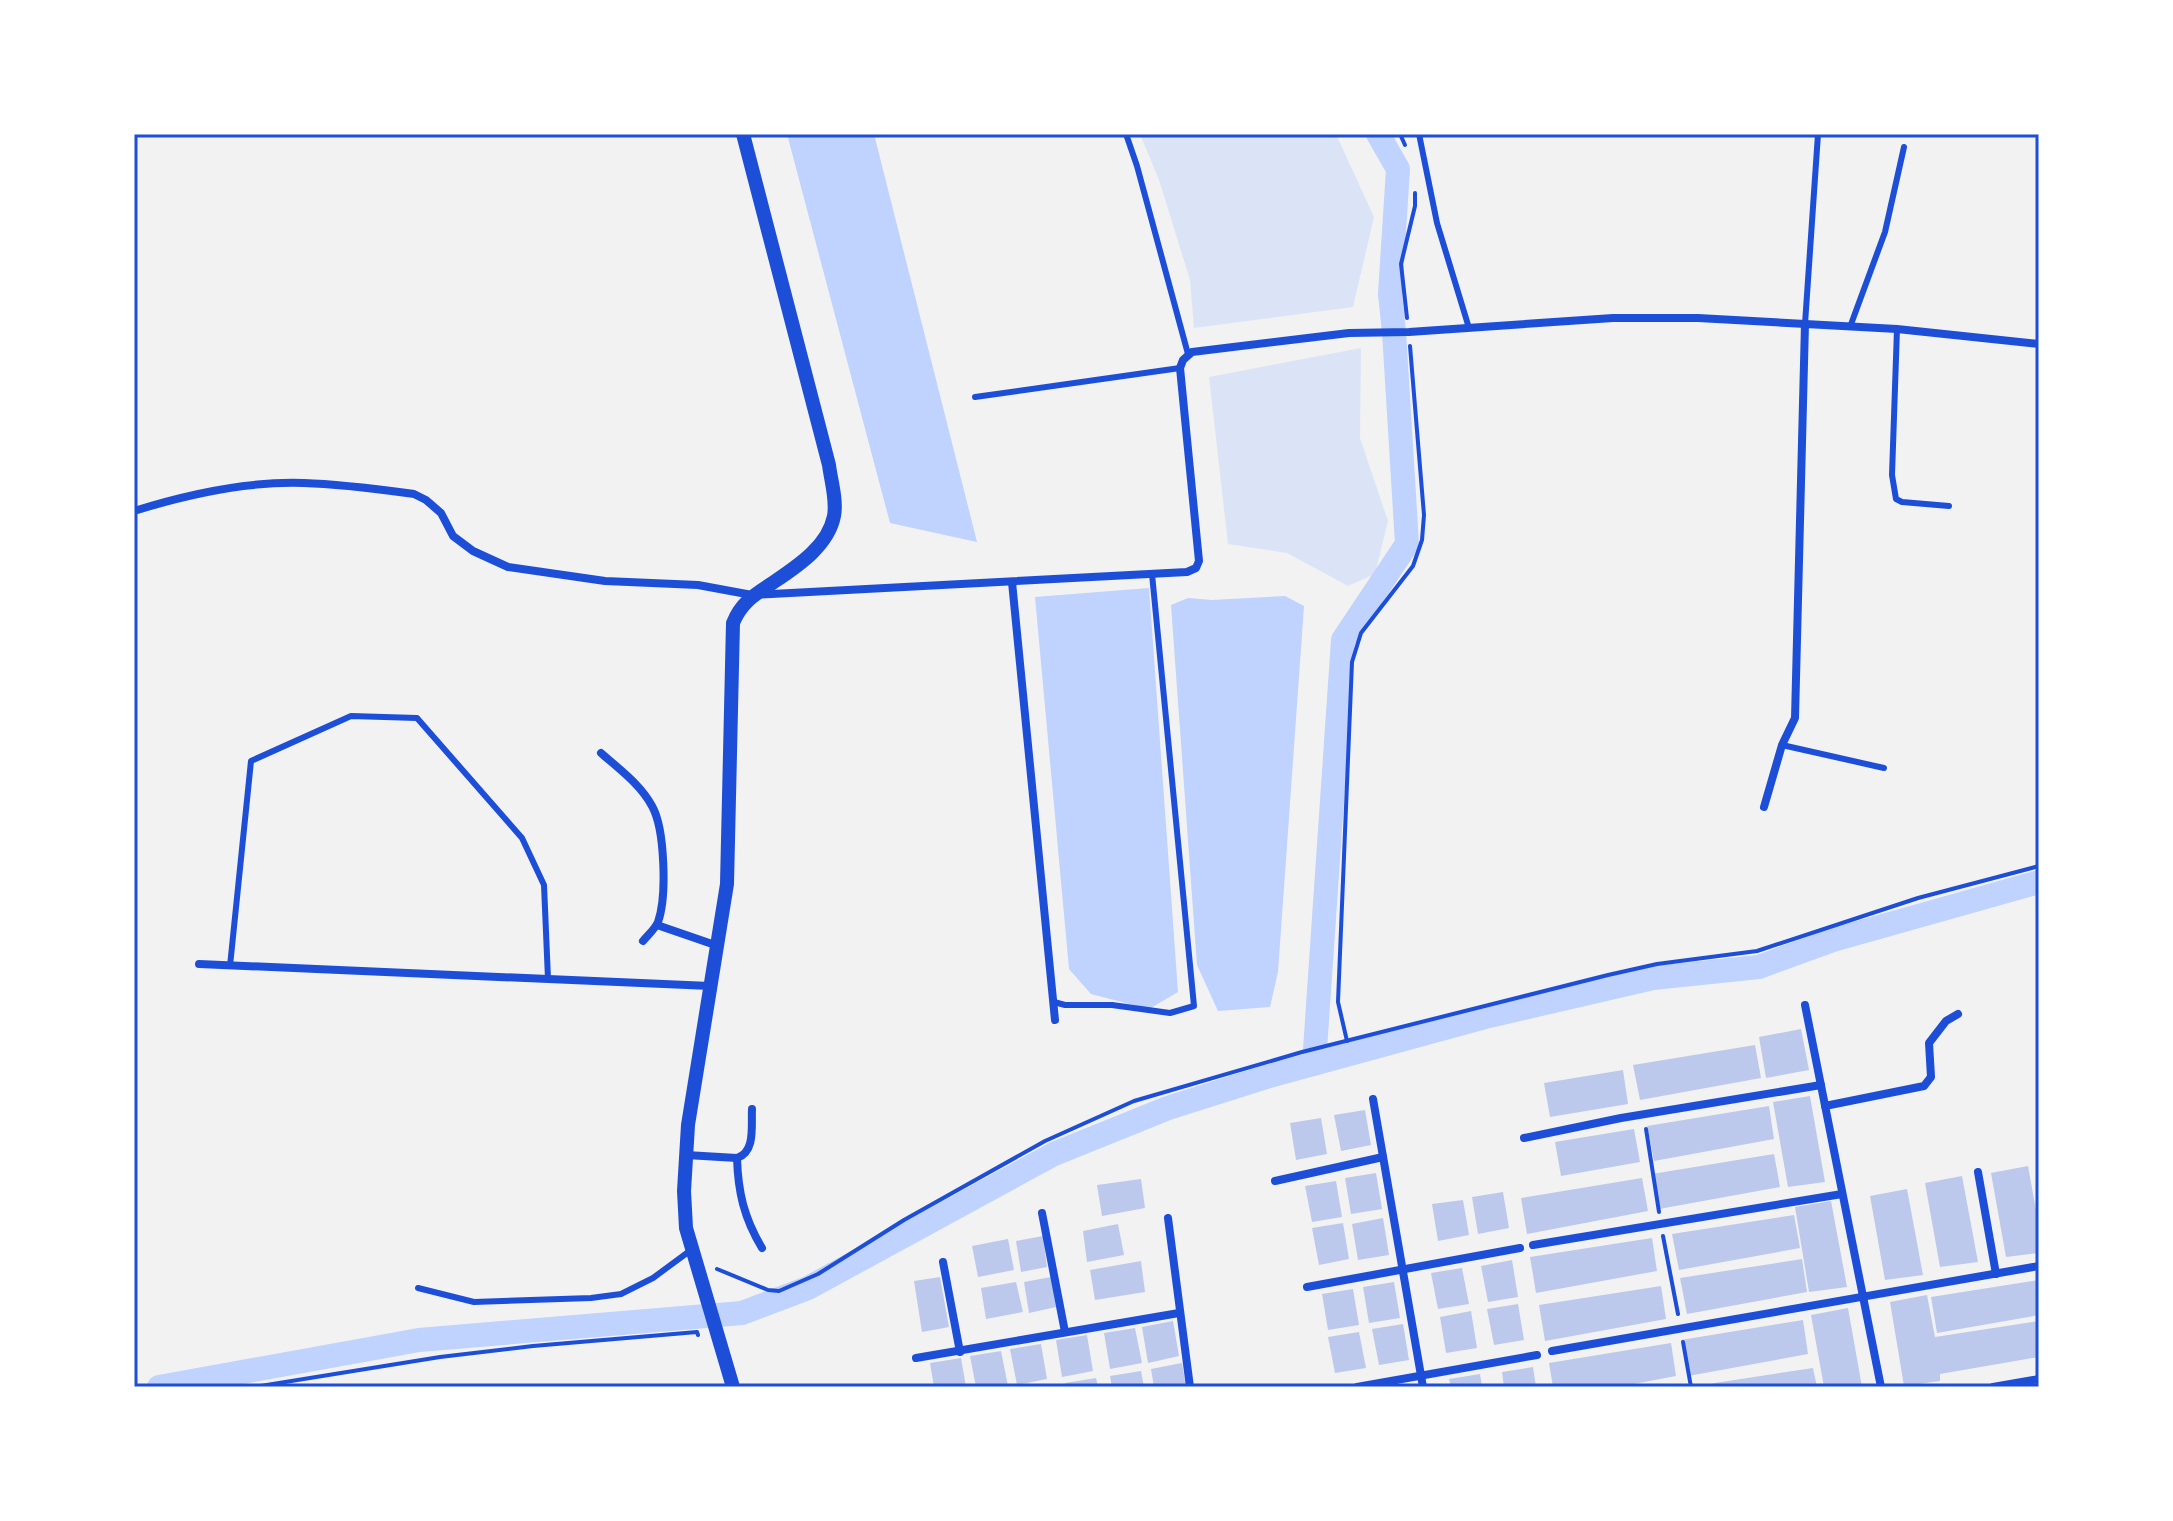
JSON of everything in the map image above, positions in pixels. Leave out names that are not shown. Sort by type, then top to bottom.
[{"type":"street","points":[[733,1387],[686,1228],[684,1191],[688,1125],[727,884],[733,623],[738,611],[752,595],[802,563],[821,544],[835,514],[829,465],[743,134]]},
{"type":"street","points":[[134,511],[179,497],[254,485],[301,483],[401,492],[426,500],[441,513],[453,536],[473,551],[508,567],[605,581],[698,585],[752,595],[1187,572],[1196,568],[1199,561],[1180,368],[1188,354],[1349,333],[1613,318],[1698,318],[1897,329],[2039,344]]},
{"type":"street","points":[[1764,807],[1782,745],[1795,718],[1805,324]]},
{"type":"street","points":[[1012,582],[1055,1020]]},
{"type":"street","points":[[601,753],[636,784],[652,806],[660,830],[664,901],[657,925],[643,941]]},
{"type":"street","points":[[657,925],[718,941]]},
{"type":"street","points":[[199,964],[710,986]]},
{"type":"street","points":[[1805,1005],[1881,1387]]},
{"type":"street","points":[[1825,1106],[1924,1086],[1931,1077],[1929,1043],[1946,1021],[1958,1014]]},
{"type":"street","points":[[1524,1138],[1821,1085]]},
{"type":"street","points":[[1373,1099],[1423,1387]]},
{"type":"street","points":[[686,1155],[744,1156],[750,1149],[752,1109]]},
{"type":"street","points":[[1275,1181],[1383,1157]]},
{"type":"street","points":[[737,1158],[738,1185],[744,1207],[762,1248]]},
{"type":"street","points":[[1978,1172],[1996,1274]]},
{"type":"street","points":[[1533,1245],[1842,1194]]},
{"type":"street","points":[[1042,1213],[1065,1332]]},
{"type":"street","points":[[1168,1218],[1190,1387]]},
{"type":"street","points":[[1307,1287],[1520,1248]]},
{"type":"street","points":[[943,1262],[960,1352]]},
{"type":"street","points":[[1552,1351],[2039,1266]]},
{"type":"street","points":[[916,1358],[1179,1313]]},
{"type":"street","points":[[1357,1387],[1537,1355]]},
{"type":"street","points":[[1993,1387],[2039,1379]]},
{"type":"lane","points":[[1126,134],[1188,354]]},
{"type":"lane","points":[[1419,134],[1437,223],[1469,328]]},
{"type":"lane","points":[[1805,324],[1818,134]]},
{"type":"lane","points":[[1850,327],[1885,232],[1904,147]]},
{"type":"lane","points":[[1897,329],[1893,489],[1896,499],[1902,502],[1949,506]]},
{"type":"lane","points":[[975,397],[1180,368]]},
{"type":"lane","points":[[1054,1002],[1065,1005],[1112,1005],[1170,1013],[1194,1006],[1152,574]]},
{"type":"lane","points":[[230,966],[251,761],[351,716],[417,718],[522,838],[544,885],[548,979]]},
{"type":"lane","points":[[1782,745],[1884,768]]},
{"type":"lane","points":[[418,1288],[474,1302],[591,1298],[621,1294],[653,1278],[669,1264],[694,1254]]},
{"type":"path","points":[[1400,134],[1408,153]]},
{"type":"path","points":[[1347,1041],[1338,1002],[1352,662],[1361,633],[1413,566],[1422,540],[1424,515],[1404,332],[1401,264],[1415,206],[1415,185]]},
{"type":"path","points":[[694,1254],[768,1290],[779,1291],[818,1274],[971,1180],[1088,1120],[1134,1101],[1321,1047],[1657,964],[1757,951],[1918,898],[2039,866]]},
{"type":"path","points":[[1643,1115],[1691,1387]]},
{"type":"path","points":[[254,1387],[440,1357],[533,1346],[697,1332],[700,1341]]},
{"type":"shaded area","points":[[1140,134],[1336,134],[1374,217],[1353,307],[1194,328],[1190,280],[1159,180]]},
{"type":"shaded area","points":[[1361,348],[1360,438],[1388,521],[1375,574],[1348,586],[1287,553],[1228,544],[1209,377]]},
{"type":"water","points":[[787,134],[874,134],[977,542],[890,523]]},
{"type":"water","points":[[1149,588],[1178,992],[1149,1009],[1091,994],[1069,969],[1035,597]]},
{"type":"water","points":[[1285,596],[1304,606],[1278,972],[1270,1007],[1218,1011],[1197,965],[1171,605],[1188,598],[1212,600]]},
{"type":"building","points":[[1801,1029],[1809,1070],[1766,1078],[1759,1037]]},
{"type":"building","points":[[1755,1045],[1761,1078],[1640,1100],[1633,1065]]},
{"type":"building","points":[[1623,1070],[1628,1104],[1550,1117],[1544,1083]]},
{"type":"building","points":[[1810,1096],[1825,1182],[1788,1187],[1773,1102]]},
{"type":"building","points":[[1769,1106],[1774,1139],[1654,1161],[1647,1126]]},
{"type":"building","points":[[1365,1110],[1371,1145],[1341,1151],[1334,1115]]},
{"type":"building","points":[[1321,1118],[1327,1154],[1296,1160],[1290,1123]]},
{"type":"building","points":[[1634,1129],[1640,1162],[1561,1176],[1555,1142]]},
{"type":"building","points":[[1774,1154],[1780,1187],[1659,1209],[1652,1174]]},
{"type":"building","points":[[2028,1166],[2039,1227],[2039,1253],[2006,1257],[1991,1173]]},
{"type":"building","points":[[1376,1173],[1382,1209],[1351,1214],[1345,1178]]},
{"type":"building","points":[[1962,1176],[1978,1262],[1940,1267],[1925,1183]]},
{"type":"building","points":[[1642,1178],[1648,1211],[1527,1234],[1521,1198]]},
{"type":"building","points":[[1141,1179],[1145,1208],[1102,1216],[1097,1185]]},
{"type":"building","points":[[1336,1181],[1342,1217],[1312,1222],[1305,1186]]},
{"type":"building","points":[[1907,1189],[1923,1275],[1885,1280],[1870,1196]]},
{"type":"building","points":[[1503,1192],[1509,1228],[1478,1234],[1472,1197]]},
{"type":"building","points":[[1463,1200],[1469,1235],[1438,1241],[1432,1204]]},
{"type":"building","points":[[1831,1201],[1847,1287],[1809,1292],[1795,1207]]},
{"type":"building","points":[[1794,1215],[1800,1248],[1679,1270],[1672,1234]]},
{"type":"building","points":[[1383,1218],[1389,1255],[1358,1260],[1352,1224]]},
{"type":"building","points":[[1343,1223],[1349,1259],[1319,1265],[1312,1228]]},
{"type":"building","points":[[1118,1224],[1124,1255],[1087,1262],[1083,1231]]},
{"type":"building","points":[[1043,1236],[1047,1267],[1021,1272],[1016,1241]]},
{"type":"building","points":[[1652,1238],[1657,1271],[1536,1293],[1530,1257]]},
{"type":"building","points":[[1008,1239],[1014,1270],[978,1277],[972,1246]]},
{"type":"building","points":[[1802,1259],[1807,1292],[1687,1314],[1680,1278]]},
{"type":"building","points":[[1512,1260],[1518,1297],[1488,1302],[1481,1266]]},
{"type":"building","points":[[1141,1261],[1145,1292],[1095,1300],[1090,1270]]},
{"type":"building","points":[[1462,1268],[1469,1304],[1438,1309],[1431,1273]]},
{"type":"building","points":[[940,1277],[949,1327],[922,1332],[914,1281]]},
{"type":"building","points":[[1051,1277],[1056,1307],[1029,1313],[1024,1282]]},
{"type":"building","points":[[2039,1280],[2039,1315],[1937,1333],[1931,1297]]},
{"type":"building","points":[[1016,1282],[1023,1312],[986,1319],[981,1288]]},
{"type":"building","points":[[1394,1282],[1400,1318],[1369,1323],[1363,1287]]},
{"type":"building","points":[[1661,1286],[1666,1319],[1545,1341],[1539,1305]]},
{"type":"building","points":[[1353,1289],[1359,1325],[1328,1330],[1322,1294]]},
{"type":"building","points":[[1927,1295],[1935,1337],[2039,1321],[2039,1357],[1940,1374],[1940,1381],[1904,1386],[1890,1302]]},
{"type":"building","points":[[1518,1304],[1524,1340],[1494,1345],[1487,1309]]},
{"type":"building","points":[[1848,1308],[1862,1387],[1824,1387],[1811,1315]]},
{"type":"building","points":[[1471,1311],[1477,1348],[1446,1353],[1440,1317]]},
{"type":"building","points":[[1803,1320],[1808,1354],[1688,1376],[1681,1340]]},
{"type":"building","points":[[1173,1321],[1179,1356],[1148,1363],[1142,1327]]},
{"type":"building","points":[[1403,1324],[1409,1360],[1379,1365],[1372,1329]]},
{"type":"building","points":[[1135,1328],[1142,1363],[1110,1369],[1104,1333]]},
{"type":"building","points":[[1359,1332],[1366,1368],[1335,1373],[1328,1337]]},
{"type":"building","points":[[1087,1335],[1093,1371],[1062,1377],[1056,1340]]},
{"type":"building","points":[[1671,1343],[1676,1376],[1618,1387],[1553,1387],[1549,1363]]},
{"type":"building","points":[[1041,1344],[1047,1379],[1017,1385],[1010,1349]]},
{"type":"building","points":[[1001,1351],[1008,1386],[976,1387],[970,1356]]},
{"type":"building","points":[[961,1358],[966,1387],[934,1387],[930,1363]]},
{"type":"building","points":[[1182,1363],[1186,1387],[1154,1387],[1151,1369]]},
{"type":"building","points":[[1533,1367],[1536,1387],[1504,1387],[1502,1372]]},
{"type":"building","points":[[1813,1368],[1817,1387],[1702,1387],[1715,1383]]},
{"type":"building","points":[[1141,1371],[1144,1387],[1112,1387],[1110,1376]]},
{"type":"building","points":[[1480,1374],[1482,1387],[1451,1387],[1449,1379]]},
{"type":"building","points":[[1096,1378],[1098,1387],[1066,1387],[1065,1383]]},
{"type":"waterway","points":[[1314,1064],[1343,640],[1407,544],[1390,294],[1398,169],[1378,134]]},
{"type":"waterway","points":[[159,1387],[419,1340],[742,1313],[808,1288],[1054,1154],[1168,1108],[1266,1077],[1489,1016],[1653,978],[1759,967],[1833,940],[2039,882]]}]
